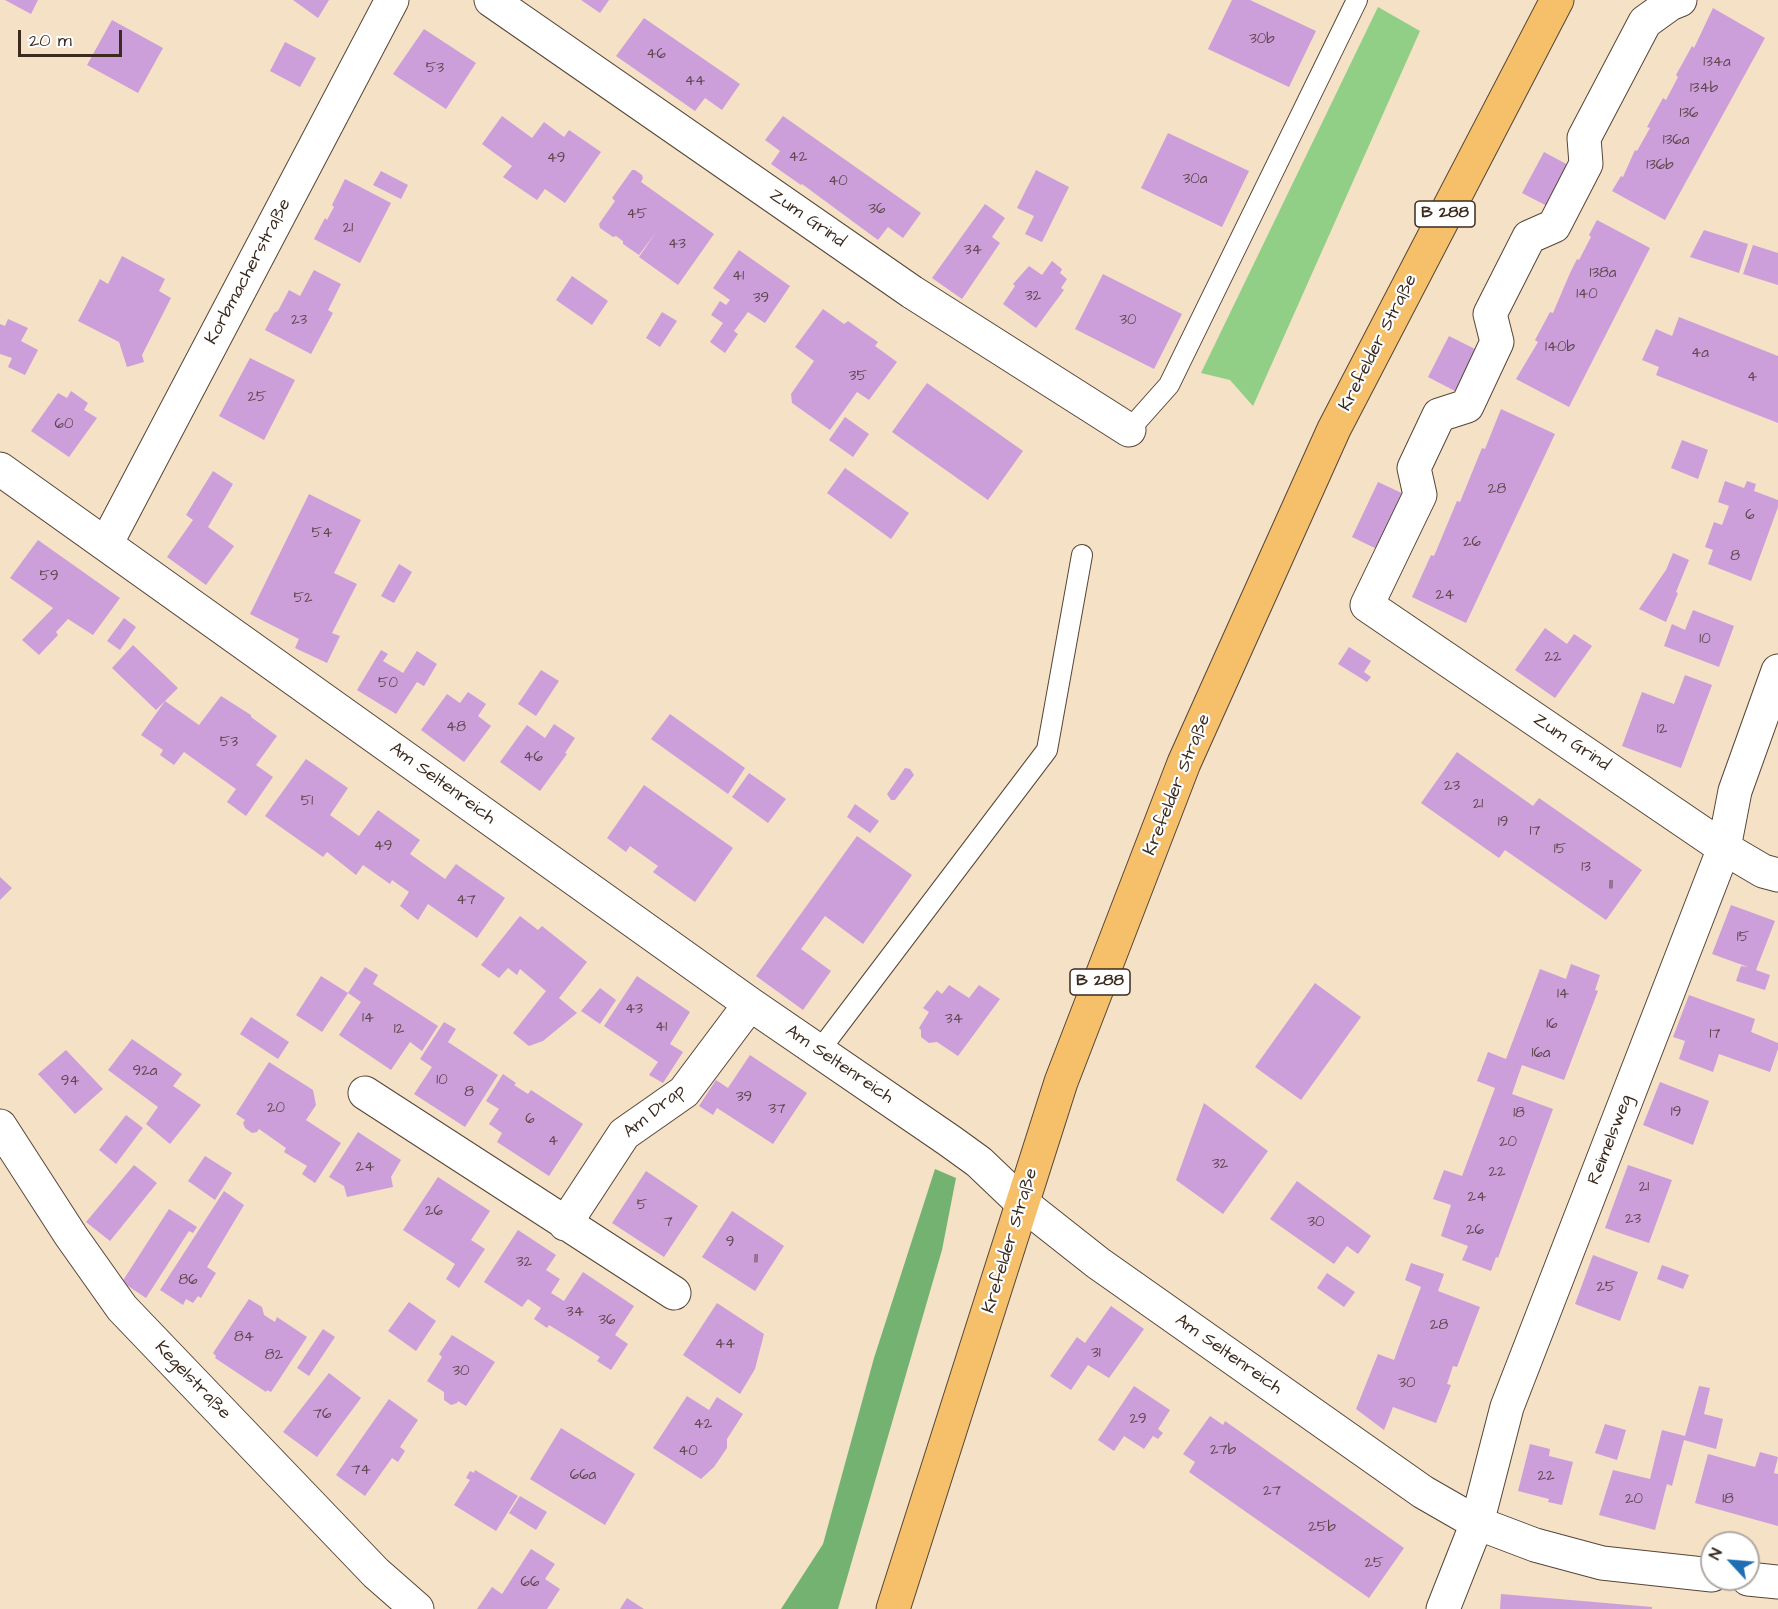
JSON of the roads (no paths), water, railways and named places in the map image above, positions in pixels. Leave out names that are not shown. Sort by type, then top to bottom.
[{"type":"main road","name":"Krefelder Straße","points":[[893,1609],[1061,1082],[1184,764],[1334,429],[1557,0]]},
{"type":"street","name":"Korbmacherstraße","points":[[106,544],[392,0]]},
{"type":"street","name":"Zum Grind","points":[[490,0],[912,292],[1129,430]]},
{"type":"street","name":"Zum Grind","points":[[1680,0],[1670,4],[1645,22],[1584,138],[1586,164],[1554,225],[1529,237],[1490,314],[1497,342],[1467,406],[1438,416],[1414,468],[1420,495],[1366,605],[1724,848],[1763,871],[1778,875]]},
{"type":"street","name":"Am Seltenreich","points":[[0,469],[750,1004],[969,1155],[1023,1203],[1098,1263],[1423,1492],[1476,1523],[1535,1545],[1602,1563],[1700,1574]]},
{"type":"street","name":"Reimelsweg","points":[[1443,1609],[1476,1523],[1507,1407],[1724,848],[1735,791],[1769,724],[1778,670]]},
{"type":"street","name":"Am Drap","points":[[565,1224],[624,1134],[684,1092],[750,1004]]},
{"type":"street","points":[[364,1093],[674,1293]]},
{"type":"street","name":"Kegelstraße","points":[[0,1126],[71,1236],[122,1308],[376,1573],[417,1609]]},
{"type":"street","points":[[1760,1580],[1778,1582]]},
{"type":"lane","points":[[1129,430],[1169,385],[1357,0]]},
{"type":"lane","points":[[819,1051],[1047,750],[1082,555]]}]
